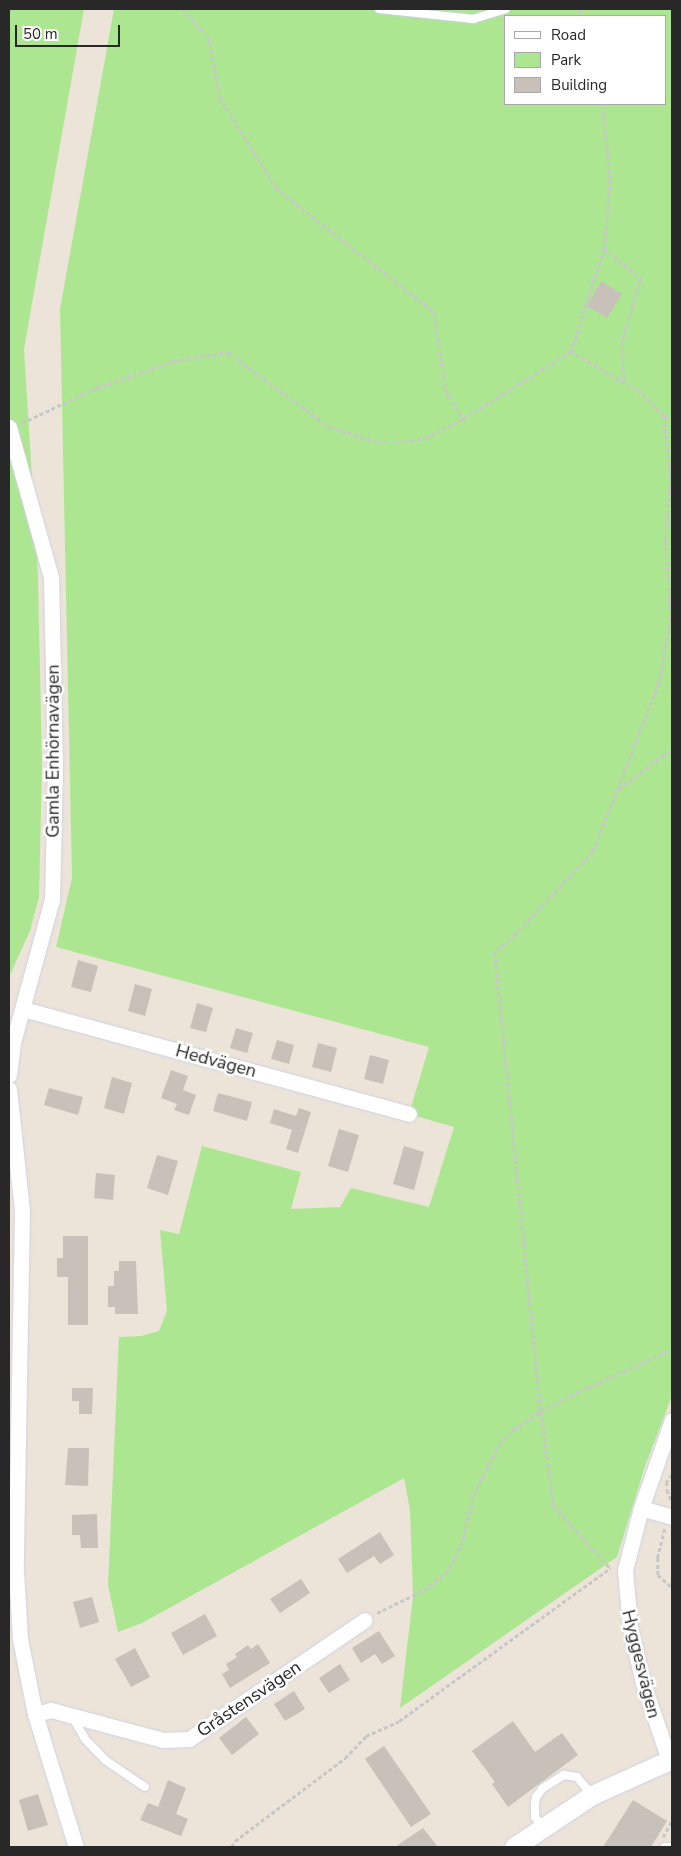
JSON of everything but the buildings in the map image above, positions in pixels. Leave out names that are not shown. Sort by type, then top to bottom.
[{"type":"street","name":"Gamla Enhörnavägen","points":[[9,428],[52,577],[55,769],[52,899],[14,1043],[9,1075]]},
{"type":"street","name":"Hedvägen","points":[[23,1009],[409,1114]]},
{"type":"street","points":[[9,1089],[22,1210],[15,1339],[12,1572],[20,1639],[35,1714],[76,1847]]},
{"type":"street","name":"Hyggesvägen","points":[[670,1759],[643,1683],[630,1626],[626,1600],[625,1570],[641,1508],[672,1420]]},
{"type":"street","points":[[641,1508],[671,1509]]},
{"type":"street","name":"Gråstensvägen","points":[[35,1714],[51,1710],[162,1740],[189,1739],[365,1620]]},
{"type":"street","points":[[514,1847],[542,1826],[592,1795],[670,1759]]},
{"type":"lane","points":[[379,9],[473,19],[506,9]]},
{"type":"lane","points":[[72,1716],[85,1739],[105,1760],[145,1786]]},
{"type":"lane","points":[[542,1826],[535,1817],[535,1804],[536,1797],[543,1788],[564,1775],[577,1776],[592,1795]]},
{"type":"lane","points":[[666,1847],[672,1847]]},
{"type":"path","points":[[182,9],[209,37],[220,97],[276,188],[434,312],[446,390],[463,419]]},
{"type":"path","points":[[9,428],[38,413],[96,388],[174,361],[228,352],[329,427],[353,436],[378,442],[404,442],[425,438],[463,419],[570,351],[604,248],[610,178],[602,105]]},
{"type":"path","points":[[604,248],[641,279],[622,342],[624,383]]},
{"type":"path","points":[[570,351],[643,394],[664,416],[672,420]]},
{"type":"path","points":[[610,1568],[554,1506],[541,1411],[495,953],[515,935],[593,852],[659,684],[671,618],[666,541],[671,478],[664,416]]},
{"type":"path","points":[[618,790],[663,755],[672,751]]},
{"type":"path","points":[[365,1620],[424,1590],[445,1574],[461,1546],[474,1494],[499,1445],[514,1429],[541,1411],[672,1349]]},
{"type":"path","points":[[672,1476],[667,1482],[671,1509],[658,1558],[658,1575],[672,1587]]},
{"type":"path","points":[[230,1847],[235,1841],[345,1758],[366,1736],[399,1721],[610,1568],[627,1559]]},
{"type":"path","points":[[661,1840],[672,1820]]},
{"type":"green space","points":[[9,9],[84,9],[24,349],[38,575],[42,767],[39,897],[30,931],[9,977]]},
{"type":"green space","points":[[114,9],[672,9],[672,1396],[645,1466],[617,1557],[400,1708],[413,1596],[410,1510],[404,1478],[142,1623],[118,1632],[108,1585],[119,1337],[141,1336],[159,1331],[167,1311],[160,1230],[179,1234],[202,1146],[301,1172],[291,1209],[340,1207],[351,1188],[429,1207],[454,1127],[409,1114],[429,1047],[56,947],[72,878],[60,309]]}]
